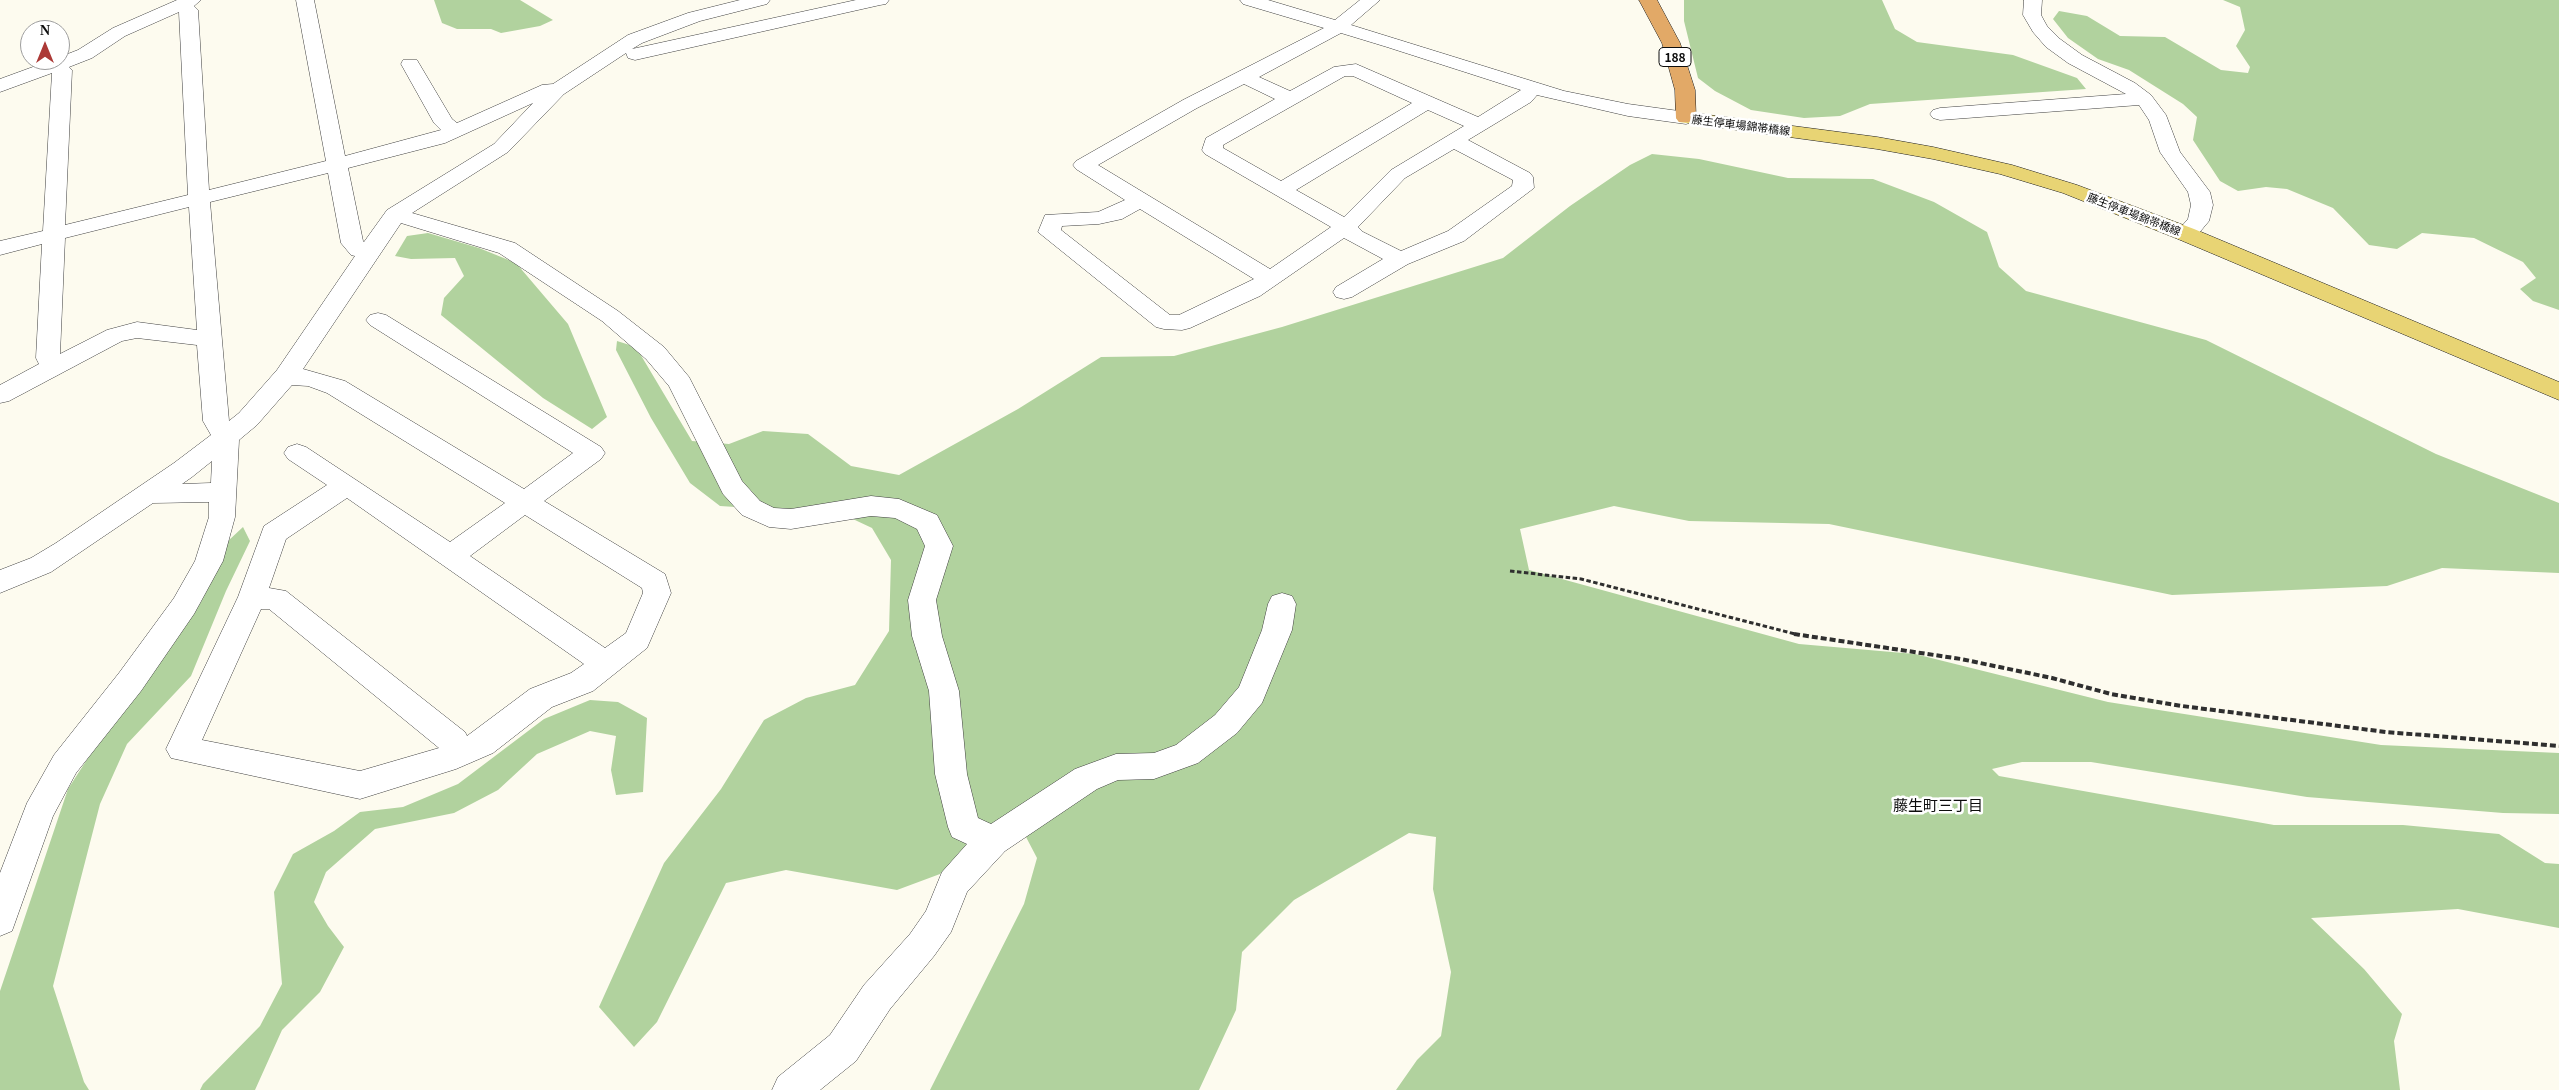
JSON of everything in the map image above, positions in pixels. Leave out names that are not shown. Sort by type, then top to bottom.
[{"type":"highway","name":"188","points":[[1648,0],[1671,43],[1685,90],[1686,118]]},
{"type":"main road","name":"藤生停車場錦帯橋線","points":[[1686,118],[1877,143],[1996,167],[2070,189],[2186,234],[2559,392]]},
{"type":"street","points":[[305,0],[352,243],[359,250],[367,252]]},
{"type":"street","points":[[656,14],[702,0]]},
{"type":"street","points":[[706,0],[728,6],[732,9]]},
{"type":"street","points":[[0,582],[42,565],[151,494],[226,439],[248,420],[286,376],[367,252],[395,215],[501,148],[548,97],[635,39],[694,17],[732,9],[760,0]]},
{"type":"street","points":[[602,62],[880,0]]},
{"type":"street","points":[[1270,279],[1083,166],[1190,104],[1339,27],[1371,0]]},
{"type":"street","points":[[2033,0],[2032,14],[2035,22],[2038,28],[2053,43],[2075,59],[2128,87],[2144,99],[2159,119],[2170,152],[2199,192],[2202,205],[2198,221],[2186,234]]},
{"type":"street","points":[[1258,1],[1533,88],[1628,110],[1686,118]]},
{"type":"street","points":[[0,920],[38,812],[65,764],[130,682],[184,606],[209,561],[222,517],[226,439],[216,422],[208,339],[209,322],[199,198],[189,10],[185,3],[119,32],[106,42],[70,54]]},
{"type":"street","points":[[410,64],[444,123],[456,132]]},
{"type":"street","points":[[0,75],[20,69]]},
{"type":"street","points":[[0,86],[33,70]]},
{"type":"street","points":[[53,367],[48,358],[56,234],[62,70]]},
{"type":"street","points":[[1400,259],[1355,237],[1346,227],[1212,150],[1213,142],[1341,71],[1356,70],[1479,125]]},
{"type":"street","points":[[1244,76],[1290,99]]},
{"type":"street","points":[[0,248],[438,139],[568,82]]},
{"type":"street","points":[[1139,201],[1114,214],[1099,218],[1053,220],[1049,232],[1164,322],[1182,323],[1252,291],[1270,279],[1346,227],[1386,184],[1453,140],[1524,98],[1533,88]]},
{"type":"street","points":[[1940,114],[2144,99]]},
{"type":"street","points":[[1281,190],[1427,102]]},
{"type":"street","points":[[1344,292],[1400,259],[1456,236],[1523,188],[1523,177],[1453,140]]},
{"type":"street","points":[[395,215],[508,248],[610,316],[655,353],[680,383],[732,487],[752,508],[769,517],[791,520],[871,506],[899,509],[928,522],[939,546],[922,600],[928,636],[944,691],[951,774],[964,827],[993,842]]},
{"type":"street","points":[[378,320],[592,454],[450,556]]},
{"type":"street","points":[[0,395],[115,335],[137,330],[208,339]]},
{"type":"street","points":[[286,376],[311,378],[336,387],[655,582],[657,592],[637,640],[582,682],[541,698],[482,744],[456,756],[360,785],[182,749],[252,597],[274,533],[348,485]]},
{"type":"street","points":[[297,453],[348,485],[606,664]]},
{"type":"street","points":[[151,494],[222,492]]},
{"type":"street","points":[[252,597],[276,599],[454,741],[456,756]]},
{"type":"street","points":[[790,1090],[843,1048],[877,998],[922,945],[939,921],[954,883],[974,859],[993,842],[1086,779],[1116,767],[1154,766],[1187,754],[1226,724],[1251,694],[1277,630],[1282,604]]},
{"type":"path","points":[[1510,571],[1581,579],[1811,638],[1961,659],[2052,678],[2111,694],[2182,706],[2386,732],[2559,746]]},
{"type":"green space","points":[[434,0],[520,0],[553,20],[540,26],[501,33],[491,29],[457,29],[442,23]]},
{"type":"green space","points":[[1684,0],[1882,0],[1895,29],[1917,42],[2013,55],[2077,78],[2086,89],[1870,104],[1840,116],[1804,118],[1751,110],[1715,91],[1698,78],[1684,21]]},
{"type":"green space","points":[[2223,0],[2559,0],[2559,310],[2533,301],[2520,289],[2536,278],[2523,262],[2474,238],[2422,233],[2397,249],[2369,245],[2333,208],[2287,189],[2266,187],[2238,191],[2220,181],[2193,140],[2197,117],[2183,104],[2129,70],[2098,59],[2068,38],[2053,19],[2059,11],[2087,16],[2120,36],[2165,37],[2221,70],[2248,73],[2250,67],[2236,46],[2245,30],[2240,7]]},
{"type":"green space","points":[[1652,154],[1699,159],[1788,178],[1873,179],[1934,202],[1987,232],[1999,267],[2026,291],[2206,340],[2436,454],[2559,503],[2559,573],[2442,568],[2387,586],[2172,595],[1829,524],[1689,521],[1614,506],[1520,529],[1529,570],[1799,644],[1915,654],[2108,702],[2381,745],[2559,753],[2559,814],[2503,813],[2307,797],[2091,762],[2022,762],[1992,769],[1999,776],[2274,825],[2403,825],[2499,834],[2545,863],[2559,864],[2559,928],[2458,909],[2311,918],[2364,969],[2402,1014],[2394,1041],[2400,1090],[1396,1090],[1417,1060],[1441,1036],[1451,972],[1433,889],[1436,837],[1409,833],[1294,900],[1242,952],[1236,1010],[1199,1090],[930,1090],[1024,904],[1037,858],[1026,837],[964,851],[940,874],[897,890],[786,870],[726,883],[657,1022],[634,1047],[599,1007],[664,863],[721,789],[764,720],[806,698],[855,685],[889,631],[891,560],[872,528],[823,505],[782,510],[720,506],[690,483],[651,418],[616,350],[617,341],[636,347],[692,441],[729,444],[763,431],[808,434],[851,466],[899,475],[1018,409],[1101,357],[1174,356],[1282,327],[1503,258],[1570,206],[1630,165]]},
{"type":"green space","points":[[428,233],[479,248],[516,263],[568,324],[607,417],[592,429],[543,398],[441,315],[444,298],[464,276],[455,258],[411,259],[395,256],[407,236]]},
{"type":"green space","points":[[243,527],[250,541],[226,591],[191,676],[127,744],[100,804],[53,986],[84,1082],[89,1090],[0,1090],[0,991],[68,789],[97,744],[152,673],[201,602],[228,541]]},
{"type":"green space","points":[[590,700],[618,702],[647,718],[643,792],[616,795],[611,770],[616,736],[590,731],[537,754],[498,790],[454,813],[375,829],[326,872],[314,902],[328,926],[344,947],[320,992],[282,1030],[255,1090],[200,1090],[203,1084],[260,1026],[282,984],[274,892],[293,854],[334,831],[360,812],[403,807],[458,784],[544,719]]},
{"type":"district","name":"藤生町三丁目","points":[[1938,805]]}]
